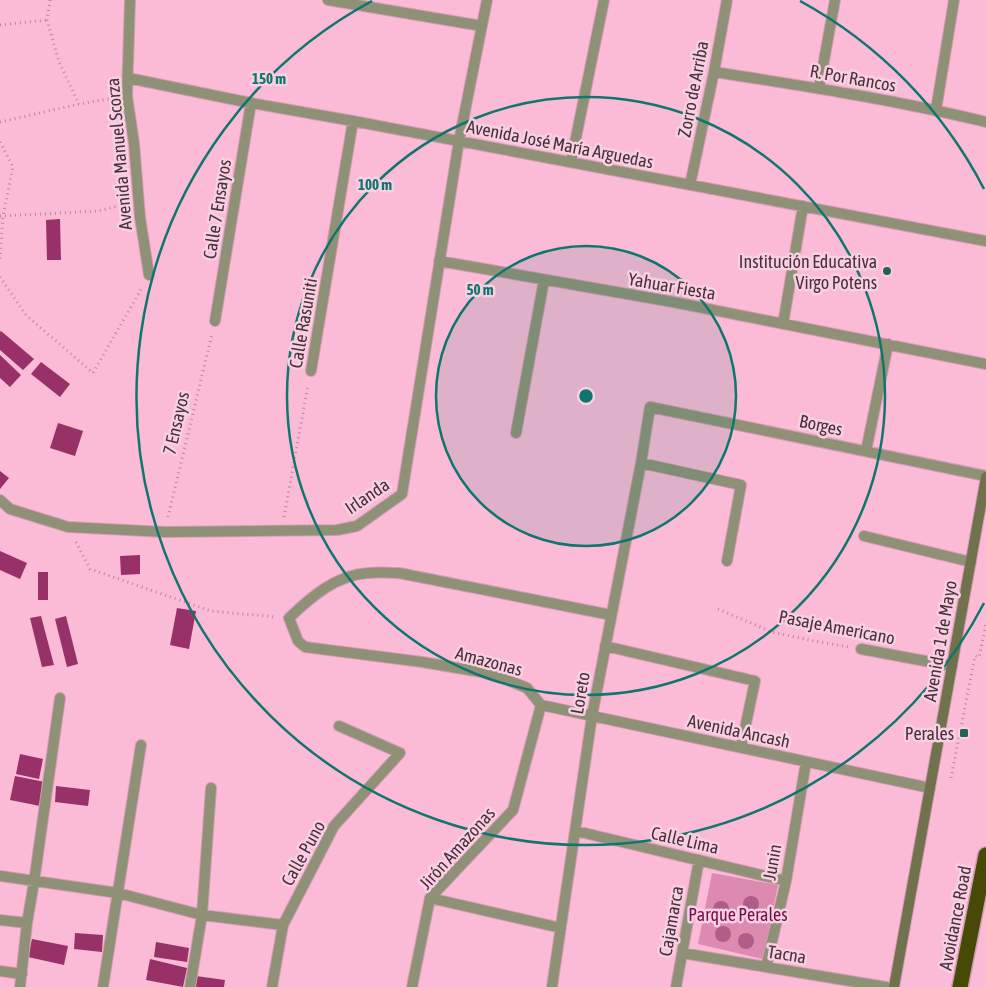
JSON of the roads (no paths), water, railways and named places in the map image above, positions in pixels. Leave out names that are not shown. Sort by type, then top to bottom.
[{"type":"highway","name":"Avoidance Road","points":[[960,987],[986,856]]},
{"type":"street","name":"Avenida Manuel Scorza","points":[[130,0],[127,96],[134,143],[140,216],[149,275]]},
{"type":"street","points":[[328,0],[371,3],[482,26]]},
{"type":"street","name":"Irlanda","points":[[0,500],[10,509],[68,527],[165,532],[336,530],[357,526],[402,494],[459,141],[487,0]]},
{"type":"street","points":[[571,162],[604,0]]},
{"type":"street","name":"Zorro de Arriba","points":[[690,185],[727,0]]},
{"type":"street","points":[[819,88],[836,0]]},
{"type":"street","points":[[936,110],[954,0]]},
{"type":"street","name":"R. Por Rancos","points":[[714,72],[819,88],[936,110],[986,122]]},
{"type":"street","name":"Avenida José María Arguedas","points":[[128,78],[251,103],[986,241]]},
{"type":"street","name":"Calle 7 Ensayos","points":[[215,321],[251,103]]},
{"type":"street","name":"Calle Rasuniti","points":[[311,371],[353,121]]},
{"type":"street","points":[[783,324],[803,206]]},
{"type":"street","name":"Yahuar Fiesta","points":[[439,262],[673,302],[986,364]]},
{"type":"street","points":[[516,432],[544,280]]},
{"type":"street","points":[[866,451],[888,344]]},
{"type":"street","name":"Borges","points":[[650,406],[986,476]]},
{"type":"street","name":"Loreto","points":[[552,987],[592,716],[641,463],[650,406]]},
{"type":"street","points":[[641,463],[741,485],[727,561]]},
{"type":"street","name":"Avenida 1 de Mayo","points":[[894,987],[986,476]]},
{"type":"street","points":[[864,536],[971,562]]},
{"type":"street","name":"Amazonas","points":[[540,704],[527,688],[481,672],[422,662],[304,647],[298,641],[289,618],[307,600],[339,580],[367,573],[400,573],[611,615]]},
{"type":"street","points":[[605,646],[754,681],[741,747]]},
{"type":"street","name":"Pasaje Americano","points":[[861,649],[952,666]]},
{"type":"street","points":[[20,987],[27,923],[60,698]]},
{"type":"street","name":"Avenida Ancash","points":[[540,704],[930,788]]},
{"type":"street","name":"Jirón Amazonas","points":[[412,987],[430,898],[513,810],[540,704]]},
{"type":"street","name":"Calle Puno","points":[[272,987],[283,925],[334,826],[400,753],[339,726]]},
{"type":"street","points":[[103,987],[141,745]]},
{"type":"street","name":"Junin","points":[[766,967],[786,881],[806,762]]},
{"type":"street","points":[[190,987],[202,916],[211,788]]},
{"type":"street","name":"Calle Lima","points":[[576,832],[786,881]]},
{"type":"street","name":"Cajamarca","points":[[676,987],[699,860]]},
{"type":"street","points":[[0,876],[118,894],[202,916],[283,925]]},
{"type":"street","points":[[430,898],[561,928]]},
{"type":"street","points":[[0,920],[27,923]]},
{"type":"street","name":"Tacna","points":[[682,953],[886,987]]},
{"type":"street","points":[[0,971],[22,974]]},
{"type":"place","name":"Institución Educativa Virgo Potens","points":[[887,271]]},
{"type":"place","name":"Perales","points":[[964,733]]},
{"type":"park label","name":"Parque Perales","points":[[738,914]]}]
